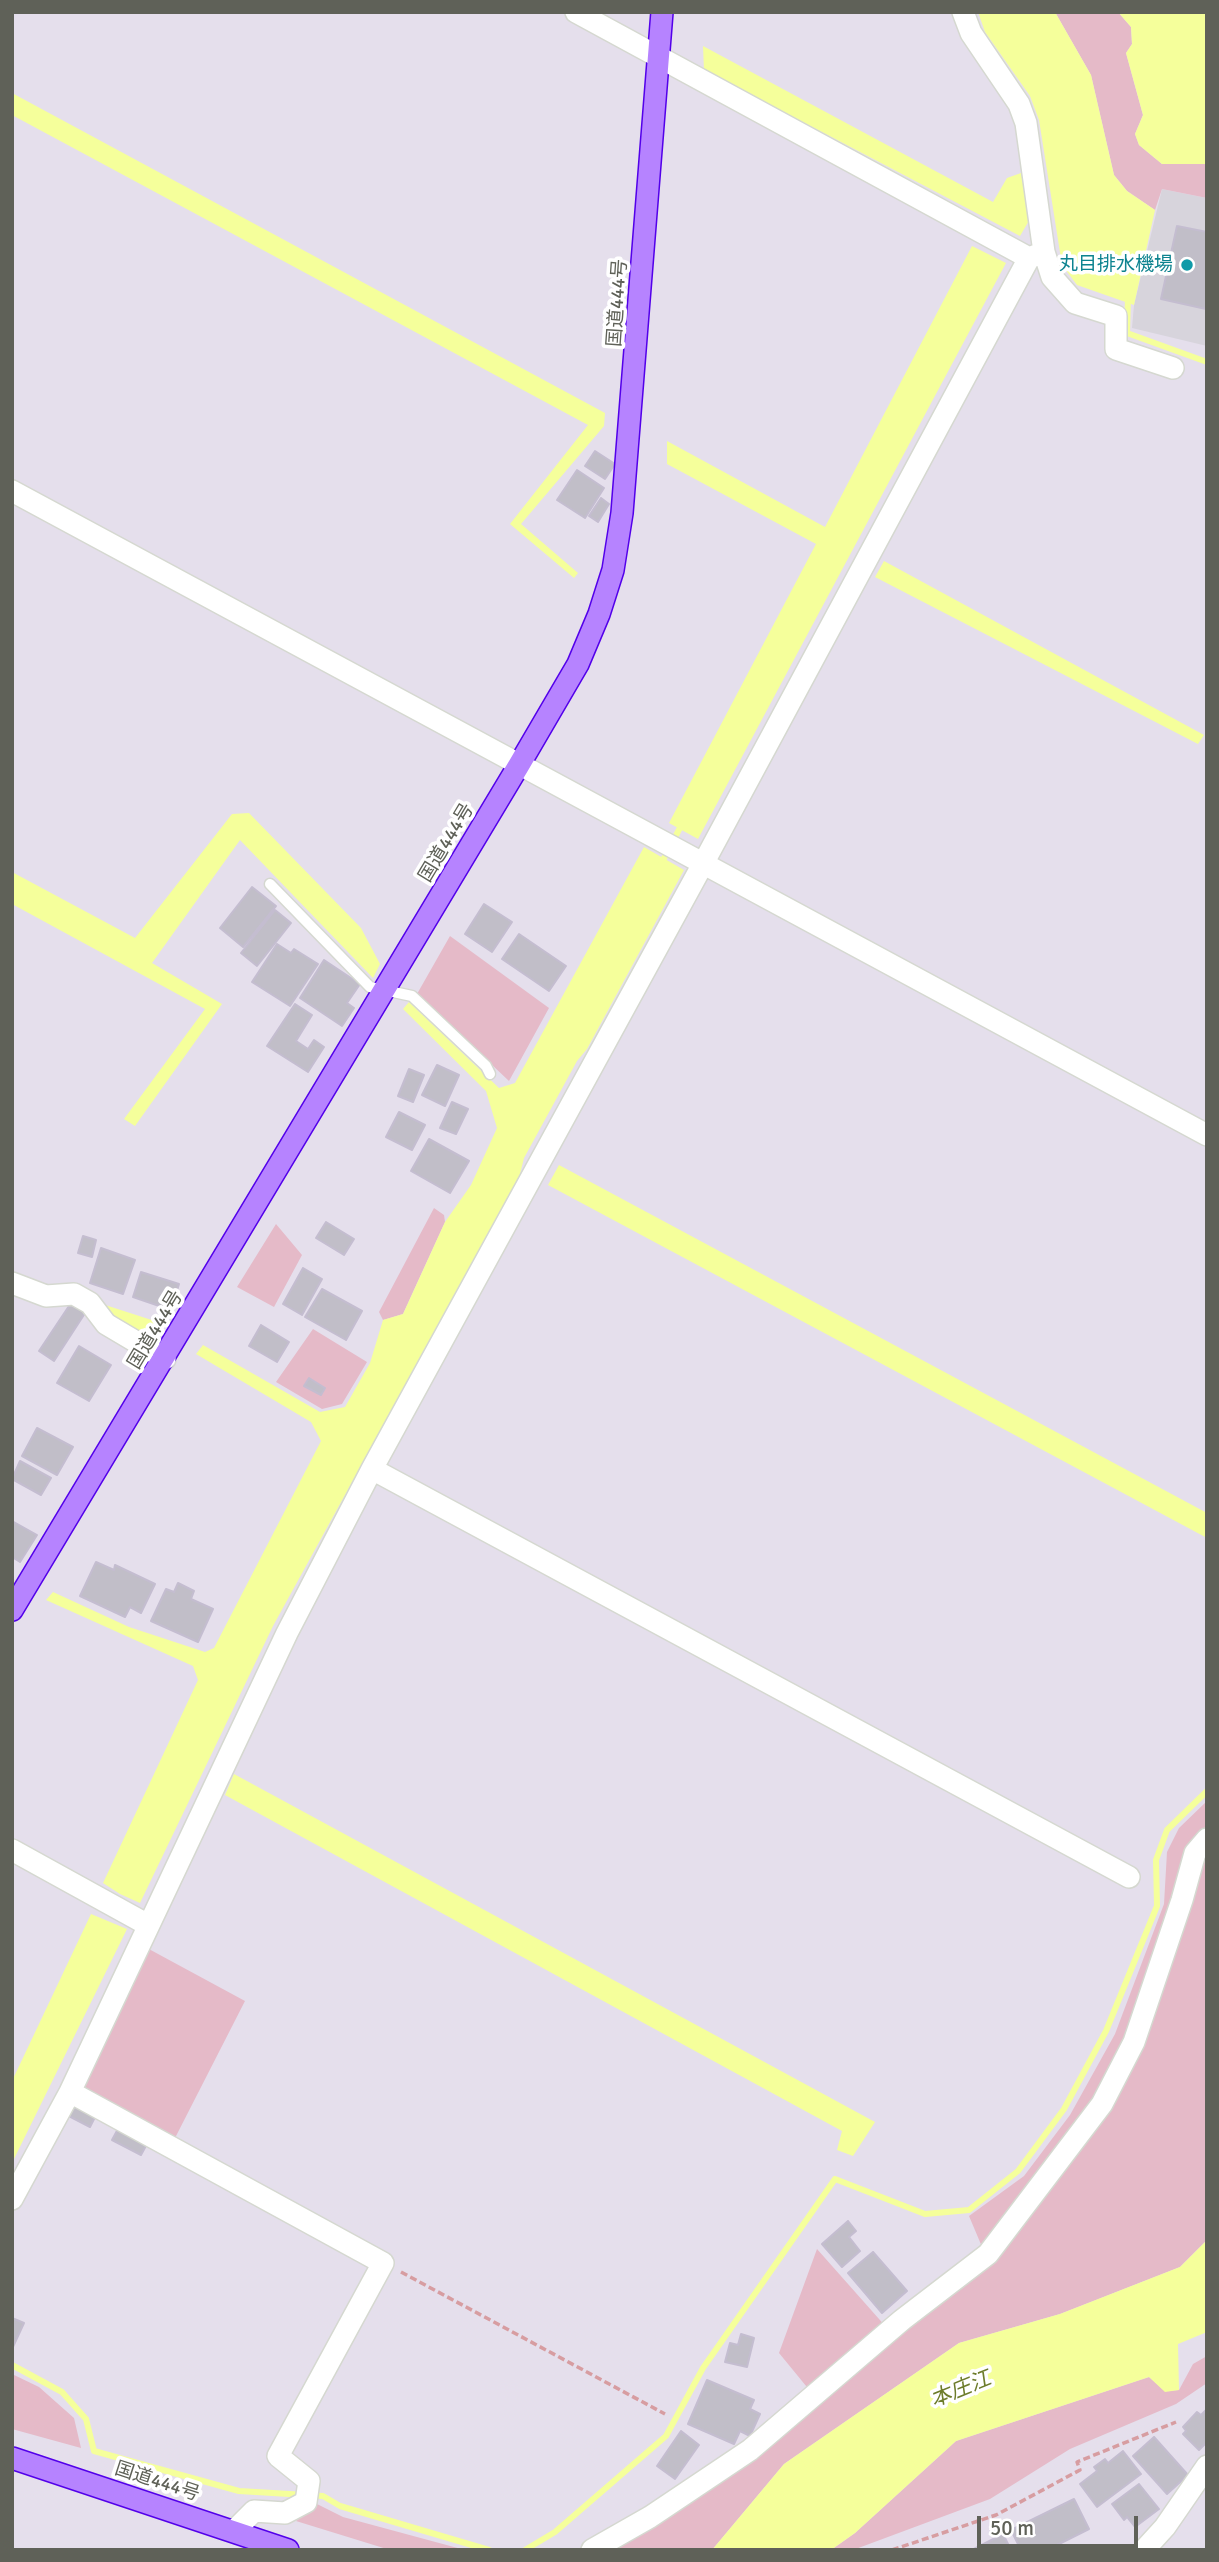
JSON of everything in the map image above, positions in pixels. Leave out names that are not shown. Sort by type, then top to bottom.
[{"type":"highway","name":"国道444号","points":[[12,1610],[387,989],[578,664],[613,570],[622,513],[632,415],[662,12]]},
{"type":"highway","name":"国道444号","points":[[12,2458],[288,2550]]},
{"type":"street","points":[[576,12],[997,241],[1036,255]]},
{"type":"street","points":[[963,12],[971,33],[1023,113],[1036,255],[1075,303],[1116,316],[1116,349],[1173,368]]},
{"type":"street","points":[[12,2199],[70,2092],[287,1633],[372,1469],[1036,255]]},
{"type":"street","points":[[12,491],[1207,1135]]},
{"type":"street","points":[[12,1283],[46,1296],[75,1294],[90,1303],[106,1324],[165,1359]]},
{"type":"street","points":[[372,1469],[1129,1878]]},
{"type":"street","points":[[592,2550],[650,2517],[750,2450],[902,2320],[988,2254],[1102,2104],[1135,2042],[1195,1853],[1207,1839]]},
{"type":"street","points":[[12,1850],[148,1925]]},
{"type":"street","points":[[70,2092],[383,2263],[278,2456],[308,2491],[285,2513],[254,2511],[234,2531]]},
{"type":"street","points":[[1144,2550],[1165,2527],[1207,2466]]},
{"type":"lane","points":[[270,884],[370,988],[387,989],[411,996],[486,1066],[490,1074]]},
{"type":"path","points":[[383,2263],[665,2414]]},
{"type":"path","points":[[892,2550],[996,2515],[1080,2470],[1077,2462],[1176,2422]]},
{"type":"shaded area","points":[[1055,12],[1118,12],[1131,27],[1132,44],[1126,53],[1143,115],[1135,134],[1139,145],[1162,164],[1207,164],[1207,198],[1162,189],[1155,210],[1127,191],[1114,175],[1091,75]]},
{"type":"shaded area","points":[[1162,189],[1207,198],[1207,346],[1132,328],[1134,305]]},
{"type":"shaded area","points":[[450,936],[549,1008],[509,1081],[417,994]]},
{"type":"shaded area","points":[[434,1208],[444,1215],[445,1222],[403,1314],[383,1320],[379,1312]]},
{"type":"shaded area","points":[[276,1224],[302,1255],[274,1307],[237,1287]]},
{"type":"shaded area","points":[[313,1329],[367,1362],[342,1404],[322,1409],[276,1382]]},
{"type":"shaded area","points":[[1207,1801],[1207,1829],[1200,1855],[1207,1862],[1207,2240],[1180,2267],[1060,2314],[959,2343],[784,2464],[712,2550],[606,2550],[988,2261],[969,2216],[1024,2176],[1070,2115],[1115,2034],[1164,1904],[1167,1852],[1179,1828]]},
{"type":"shaded area","points":[[147,1948],[245,2001],[175,2138],[81,2086]]},
{"type":"shaded area","points":[[817,2249],[887,2328],[811,2392],[779,2353]]},
{"type":"shaded area","points":[[1207,2356],[1207,2383],[1176,2404],[1070,2449],[990,2499],[853,2550],[831,2550],[855,2533],[956,2441],[1149,2377],[1165,2391],[1179,2390],[1193,2364]]},
{"type":"shaded area","points":[[12,2374],[39,2387],[74,2418],[81,2448],[12,2429]]},
{"type":"shaded area","points":[[317,2504],[343,2517],[465,2550],[390,2550],[296,2521]]},
{"type":"water","points":[[978,12],[1055,12],[1091,75],[1114,175],[1127,191],[1155,210],[1134,305],[1077,285],[1062,265],[1039,120],[1030,96],[985,32]]},
{"type":"water","points":[[1118,12],[1207,12],[1207,164],[1162,164],[1139,145],[1135,134],[1143,115],[1126,53],[1132,44],[1131,27]]},
{"type":"water","points":[[703,46],[993,202],[1007,178],[1021,173],[1030,219],[1020,236],[704,70]]},
{"type":"water","points":[[12,93],[605,413],[604,426],[521,524],[578,573],[574,578],[510,524],[588,425],[12,115]]},
{"type":"water","points":[[972,246],[1006,263],[698,839],[669,823],[816,544],[667,464],[667,441],[825,527]]},
{"type":"water","points":[[884,561],[1204,735],[1198,744],[875,577]]},
{"type":"water","points":[[249,813],[361,928],[380,964],[373,978],[240,840],[152,963],[222,1004],[135,1126],[124,1119],[205,1009],[12,904],[12,872],[135,938],[232,814]]},
{"type":"water","points":[[644,847],[684,870],[587,1049],[577,1061],[524,1158],[519,1178],[273,1626],[140,1903],[120,1894],[103,1883],[198,1680],[193,1666],[46,1600],[53,1592],[129,1627],[205,1652],[214,1648],[321,1441],[311,1422],[196,1354],[203,1345],[320,1412],[345,1407],[370,1363],[383,1320],[403,1314],[445,1222],[471,1185],[497,1128],[486,1091],[403,1009],[409,1002],[499,1088],[515,1083]]},
{"type":"water","points":[[559,1165],[1207,1513],[1207,1538],[548,1185]]},
{"type":"water","points":[[99,1303],[164,1324],[157,1340],[108,1315]]},
{"type":"water","points":[[234,1774],[875,2122],[853,2156],[837,2150],[842,2131],[225,1795]]},
{"type":"water","points":[[91,1914],[127,1929],[12,2163],[12,2081]]},
{"type":"water","name":"本庄江","points":[[1207,2240],[1207,2332],[1178,2344],[1179,2390],[1165,2392],[1149,2377],[956,2441],[855,2533],[831,2550],[712,2550],[784,2464],[959,2343],[1060,2314],[1180,2267]]},
{"type":"building","name":"丸目排水機場","points":[[1177,226],[1207,232],[1206,309],[1161,299]]},
{"type":"building","points":[[595,451],[615,464],[605,479],[585,466]]},
{"type":"building","points":[[577,470],[604,488],[585,518],[557,500]]},
{"type":"building","points":[[601,498],[609,504],[598,522],[589,516]]},
{"type":"building","points":[[252,887],[276,906],[243,947],[220,928]]},
{"type":"building","points":[[484,904],[512,922],[492,952],[465,934]]},
{"type":"building","points":[[275,910],[291,923],[257,966],[241,953]]},
{"type":"building","points":[[519,934],[566,966],[549,991],[502,959]]},
{"type":"building","points":[[277,944],[291,953],[294,949],[318,964],[290,1006],[252,982]]},
{"type":"building","points":[[324,960],[360,984],[347,1003],[354,1008],[342,1026],[300,998]]},
{"type":"building","points":[[295,1004],[312,1015],[296,1041],[308,1049],[314,1040],[324,1047],[308,1072],[267,1046]]},
{"type":"building","points":[[437,1065],[459,1075],[445,1106],[422,1095]]},
{"type":"building","points":[[409,1069],[424,1075],[413,1102],[398,1096]]},
{"type":"building","points":[[452,1102],[468,1109],[456,1134],[440,1128]]},
{"type":"building","points":[[399,1112],[425,1125],[412,1150],[386,1137]]},
{"type":"building","points":[[429,1139],[469,1161],[450,1193],[411,1171]]},
{"type":"building","points":[[326,1222],[354,1239],[344,1255],[316,1238]]},
{"type":"building","points":[[83,1236],[96,1240],[92,1257],[78,1253]]},
{"type":"building","points":[[101,1248],[135,1260],[123,1294],[90,1283]]},
{"type":"building","points":[[303,1268],[322,1279],[302,1315],[283,1304]]},
{"type":"building","points":[[141,1272],[179,1284],[171,1310],[133,1297]]},
{"type":"building","points":[[322,1289],[362,1311],[346,1340],[305,1317]]},
{"type":"building","points":[[75,1297],[89,1307],[54,1361],[39,1351]]},
{"type":"building","points":[[261,1325],[289,1342],[277,1362],[249,1346]]},
{"type":"building","points":[[79,1346],[111,1365],[89,1401],[57,1383]]},
{"type":"building","points":[[309,1378],[325,1388],[321,1395],[304,1386]]},
{"type":"building","points":[[37,1428],[73,1447],[57,1475],[22,1456]]},
{"type":"building","points":[[20,1461],[51,1478],[41,1495],[12,1479]]},
{"type":"building","points":[[12,1521],[37,1535],[20,1562],[12,1557]]},
{"type":"building","points":[[96,1562],[114,1570],[115,1565],[155,1584],[141,1613],[130,1607],[125,1617],[80,1596]]},
{"type":"building","points":[[178,1583],[194,1591],[191,1599],[213,1609],[198,1642],[151,1621],[166,1589],[174,1592]]},
{"type":"building","points":[[70,2100],[97,2113],[90,2127],[63,2113]]},
{"type":"building","points":[[119,2127],[148,2142],[141,2155],[112,2140]]},
{"type":"building","points":[[848,2221],[856,2231],[849,2237],[860,2251],[842,2267],[822,2244]]},
{"type":"building","points":[[873,2252],[907,2291],[882,2313],[848,2273]]},
{"type":"building","points":[[12,2318],[24,2323],[12,2349]]},
{"type":"building","points":[[741,2334],[754,2338],[747,2367],[725,2362],[730,2343],[738,2345]]},
{"type":"building","points":[[707,2380],[754,2400],[750,2409],[760,2414],[750,2436],[740,2431],[734,2444],[688,2424]]},
{"type":"building","points":[[1207,2409],[1207,2442],[1199,2450],[1183,2434],[1186,2431],[1183,2427],[1197,2412],[1201,2415]]},
{"type":"building","points":[[681,2431],[699,2445],[675,2479],[657,2466]]},
{"type":"building","points":[[1154,2437],[1188,2475],[1167,2494],[1133,2456]]},
{"type":"building","points":[[1123,2451],[1141,2474],[1097,2507],[1080,2484],[1097,2471],[1094,2467],[1105,2459],[1108,2463]]},
{"type":"building","points":[[1139,2484],[1159,2509],[1135,2527],[1127,2517],[1124,2520],[1112,2504]]},
{"type":"building","points":[[1074,2499],[1089,2529],[1047,2550],[1021,2550],[1011,2530]]},
{"type":"building","points":[[1003,2534],[1011,2550],[972,2550]]},
{"type":"waterway","points":[[1128,297],[1127,333],[1207,362]]},
{"type":"waterway","points":[[661,864],[682,824]]},
{"type":"waterway","points":[[525,2550],[555,2532],[666,2436],[703,2368],[835,2179],[925,2214],[969,2210],[1018,2171],[1064,2109],[1106,2031],[1157,1906],[1156,1860],[1167,1830],[1207,1791]]},
{"type":"waterway","points":[[12,2365],[62,2392],[86,2419],[94,2451],[239,2491],[323,2496],[340,2506],[489,2550]]},
{"type":"place","name":"丸目排水機場","points":[[1187,265]]}]
